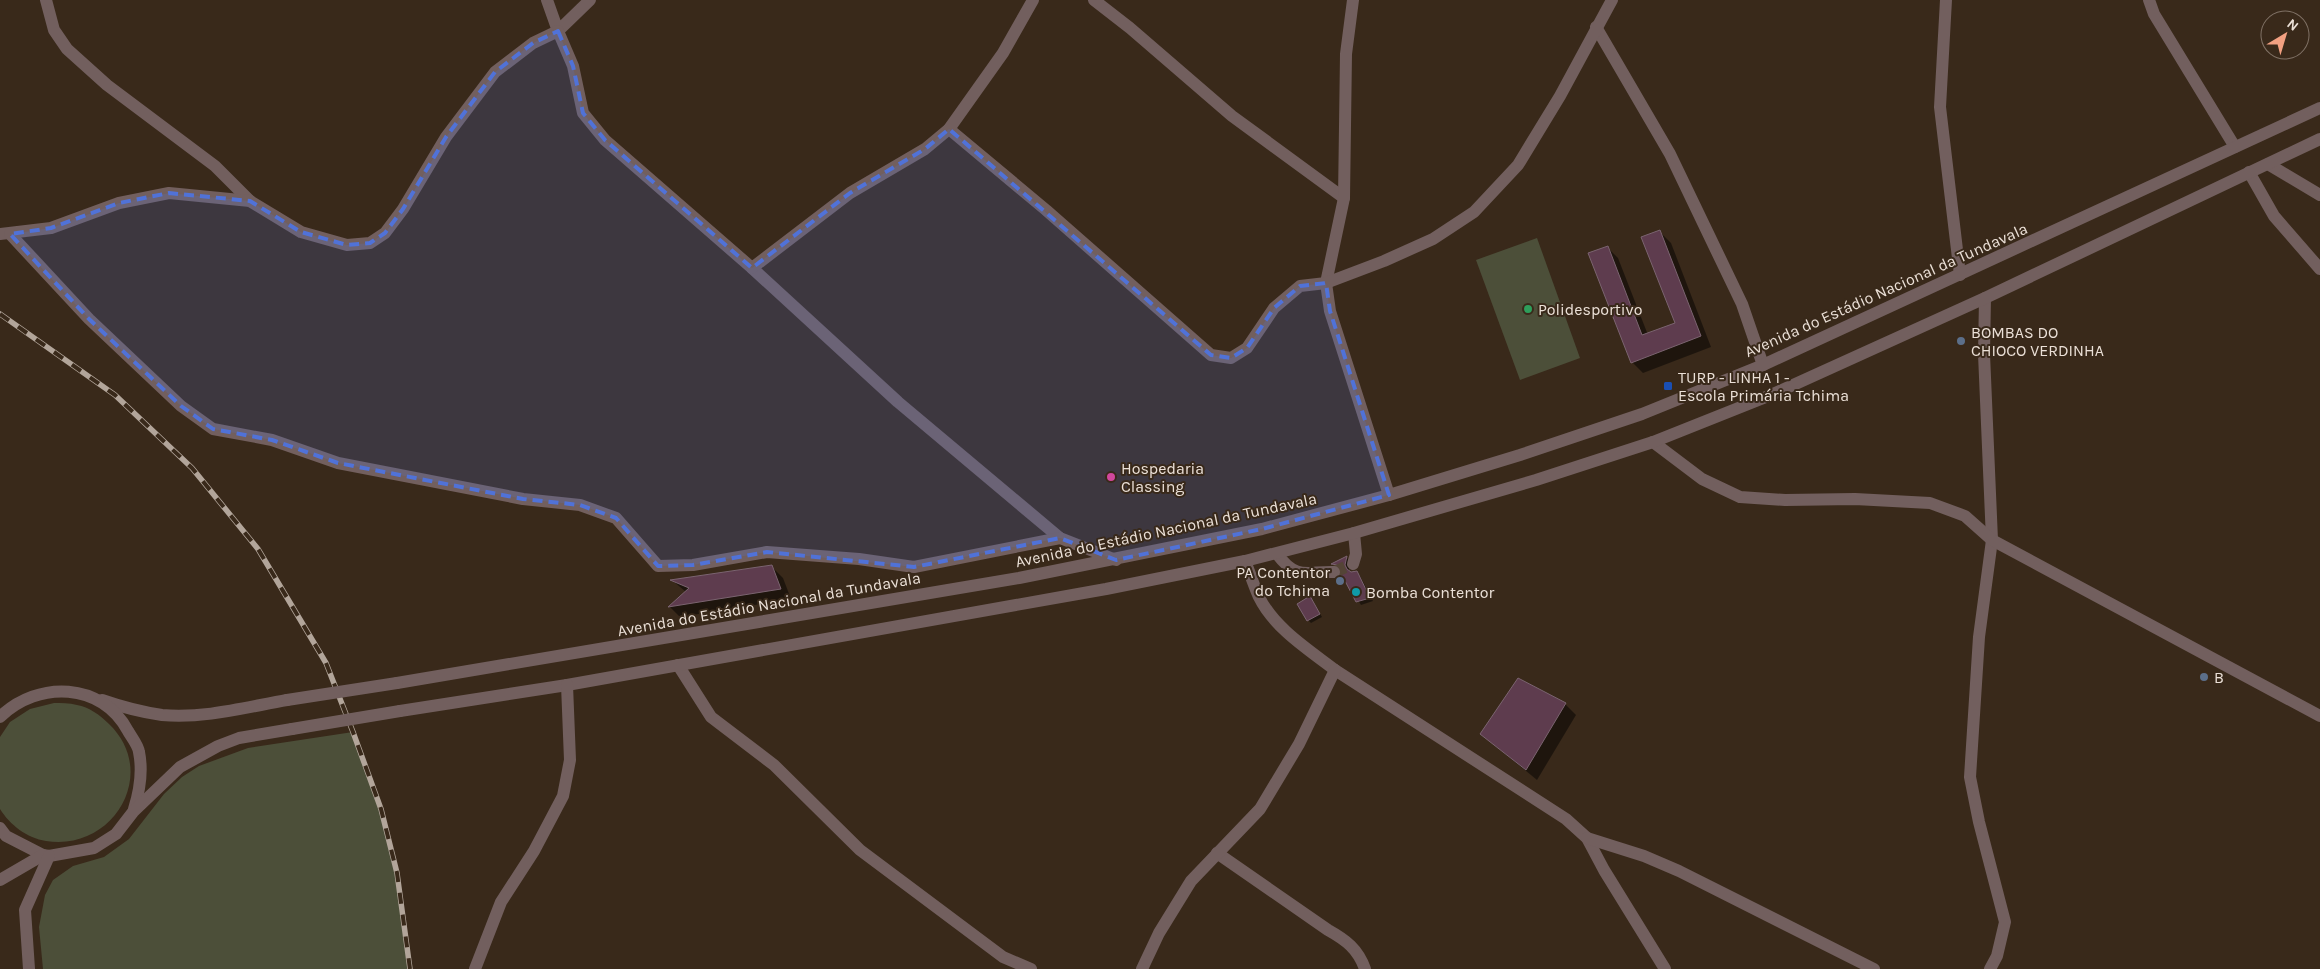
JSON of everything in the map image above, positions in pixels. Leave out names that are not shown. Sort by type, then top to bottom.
[{"type":"street","points":[[46,0],[54,30],[67,50],[107,85],[215,166],[250,201],[302,232],[347,245],[370,244],[385,233],[403,209],[446,137],[494,72],[533,43],[558,31],[590,0]]},
{"type":"street","points":[[547,0],[573,66],[583,113],[606,140],[752,268],[898,402],[1060,538],[1116,560]]},
{"type":"street","points":[[752,268],[850,193],[925,149],[949,129],[1003,52],[1033,0]]},
{"type":"street","points":[[1094,0],[1130,28],[1232,116],[1344,198]]},
{"type":"street","points":[[1353,0],[1346,54],[1344,198],[1326,283],[1330,311],[1389,495]]},
{"type":"street","points":[[949,129],[1046,210],[1210,355],[1231,358],[1247,348],[1274,308],[1300,286],[1326,283],[1384,261],[1433,239],[1474,212],[1518,165],[1560,96],[1612,0]]},
{"type":"street","points":[[1946,0],[1940,107],[1960,275]]},
{"type":"street","points":[[2149,0],[2154,14],[2235,147]]},
{"type":"street","points":[[1596,27],[1670,154],[1742,304],[1763,365]]},
{"type":"street","name":"Avenida do Estádio Nacional da Tundavala","points":[[0,717],[12,706],[37,694],[65,691],[133,710],[163,715],[190,715],[219,711],[397,683],[1019,578],[1116,560],[1262,529],[1389,495],[1520,455],[1642,414],[1763,365],[2320,108]]},
{"type":"street","points":[[0,880],[46,855],[94,848],[116,834],[133,812],[180,767],[218,746],[239,738],[567,685],[1106,589],[1277,554],[1536,480],[1653,442],[1771,395],[1984,298],[2320,139]]},
{"type":"street","points":[[2268,164],[2320,195]]},
{"type":"street","points":[[2249,172],[2274,216],[2320,269]]},
{"type":"street","points":[[5,234],[51,228],[119,203],[169,193],[250,201]]},
{"type":"street","points":[[5,234],[89,319],[181,406],[213,428],[272,440],[338,463],[523,499],[580,506],[616,518],[658,566],[693,565],[766,552],[859,559],[914,567],[1060,538]]},
{"type":"street","points":[[1984,298],[1984,354],[1992,540],[1978,637],[1970,777],[1979,822],[2005,922],[1998,956],[1990,969]]},
{"type":"street","points":[[1653,442],[1702,479],[1740,497],[1785,500],[1855,499],[1930,503],[1965,516],[1992,540],[2320,716]]},
{"type":"street","points":[[1353,564],[1356,554],[1354,533]]},
{"type":"street","points":[[1277,554],[1284,565],[1296,572],[1309,575],[1320,571],[1334,572]]},
{"type":"street","points":[[1245,561],[1260,599],[1279,624],[1304,647],[1335,670],[1566,819],[1587,838],[1604,870],[1665,969]]},
{"type":"street","points":[[678,665],[711,717],[774,765],[860,850],[1003,957],[1031,969]]},
{"type":"street","points":[[1142,969],[1159,933],[1191,881],[1260,808],[1299,744],[1335,670]]},
{"type":"street","points":[[475,969],[501,902],[534,851],[563,796],[570,760],[567,685]]},
{"type":"street","points":[[92,698],[122,719],[139,751],[141,787],[133,812]]},
{"type":"street","points":[[0,828],[6,836],[46,855]]},
{"type":"street","points":[[1587,838],[1644,856],[1680,871],[1874,969]]},
{"type":"street","points":[[1217,853],[1328,930],[1347,941],[1360,955],[1365,969]]},
{"type":"street","points":[[30,969],[25,910],[46,855]]},
{"type":"highlighted area","points":[[558,31],[573,66],[583,113],[605,140],[752,268],[850,193],[925,149],[949,129],[1211,355],[1231,358],[1247,348],[1274,308],[1300,286],[1326,283],[1330,311],[1389,495],[1262,529],[1116,560],[1060,538],[914,567],[767,552],[693,565],[658,566],[616,518],[580,505],[523,499],[338,463],[272,440],[213,429],[181,406],[89,319],[10,234],[51,228],[119,203],[169,193],[250,201],[301,232],[347,245],[370,243],[385,233],[403,209],[446,137],[495,72],[533,43]]},
{"type":"green space","name":"Polidesportivo","points":[[1537,238],[1580,358],[1520,380],[1476,260]]},
{"type":"green space","points":[[54,703],[68,703],[81,706],[102,718],[124,744],[130,764],[129,785],[122,805],[109,822],[91,834],[70,841],[46,841],[32,837],[14,825],[0,809],[0,737],[10,722],[30,709]]},
{"type":"green space","points":[[353,732],[381,809],[397,873],[410,969],[43,969],[39,927],[45,895],[53,880],[73,866],[104,857],[129,839],[164,794],[182,777],[199,766],[248,748]]},
{"type":"building","points":[[1660,230],[1701,336],[1631,363],[1588,253],[1608,246],[1642,335],[1675,323],[1641,237]]},
{"type":"building","points":[[1347,556],[1345,565],[1347,569],[1351,572],[1357,571],[1370,598],[1356,602],[1344,579],[1339,582],[1341,568],[1338,565],[1331,564]]},
{"type":"building","points":[[772,565],[781,589],[668,607],[689,588],[670,580]]},
{"type":"building","points":[[1310,596],[1320,614],[1307,621],[1297,604]]},
{"type":"building","points":[[1518,678],[1566,703],[1526,770],[1480,734]]},
{"type":"tunnel","points":[[1334,572],[1353,564]]},
{"type":"railway","points":[[0,314],[115,395],[192,468],[258,549],[326,663],[381,809],[397,873],[410,969]]},
{"type":"place","name":"Polidesportivo","points":[[1528,309]]},
{"type":"place","name":"BOMBAS DO CHIOCO VERDINHA","points":[[1961,341]]},
{"type":"place","name":"TURP - LINHA 1 - Escola Primária Tchima","points":[[1668,386]]},
{"type":"place","name":"Hospedaria Classing","points":[[1111,477]]},
{"type":"place","name":"PA Contentor do Tchima","points":[[1340,581]]},
{"type":"place","name":"Bomba Contentor","points":[[1356,592]]},
{"type":"place","name":"B","points":[[2204,677]]}]
